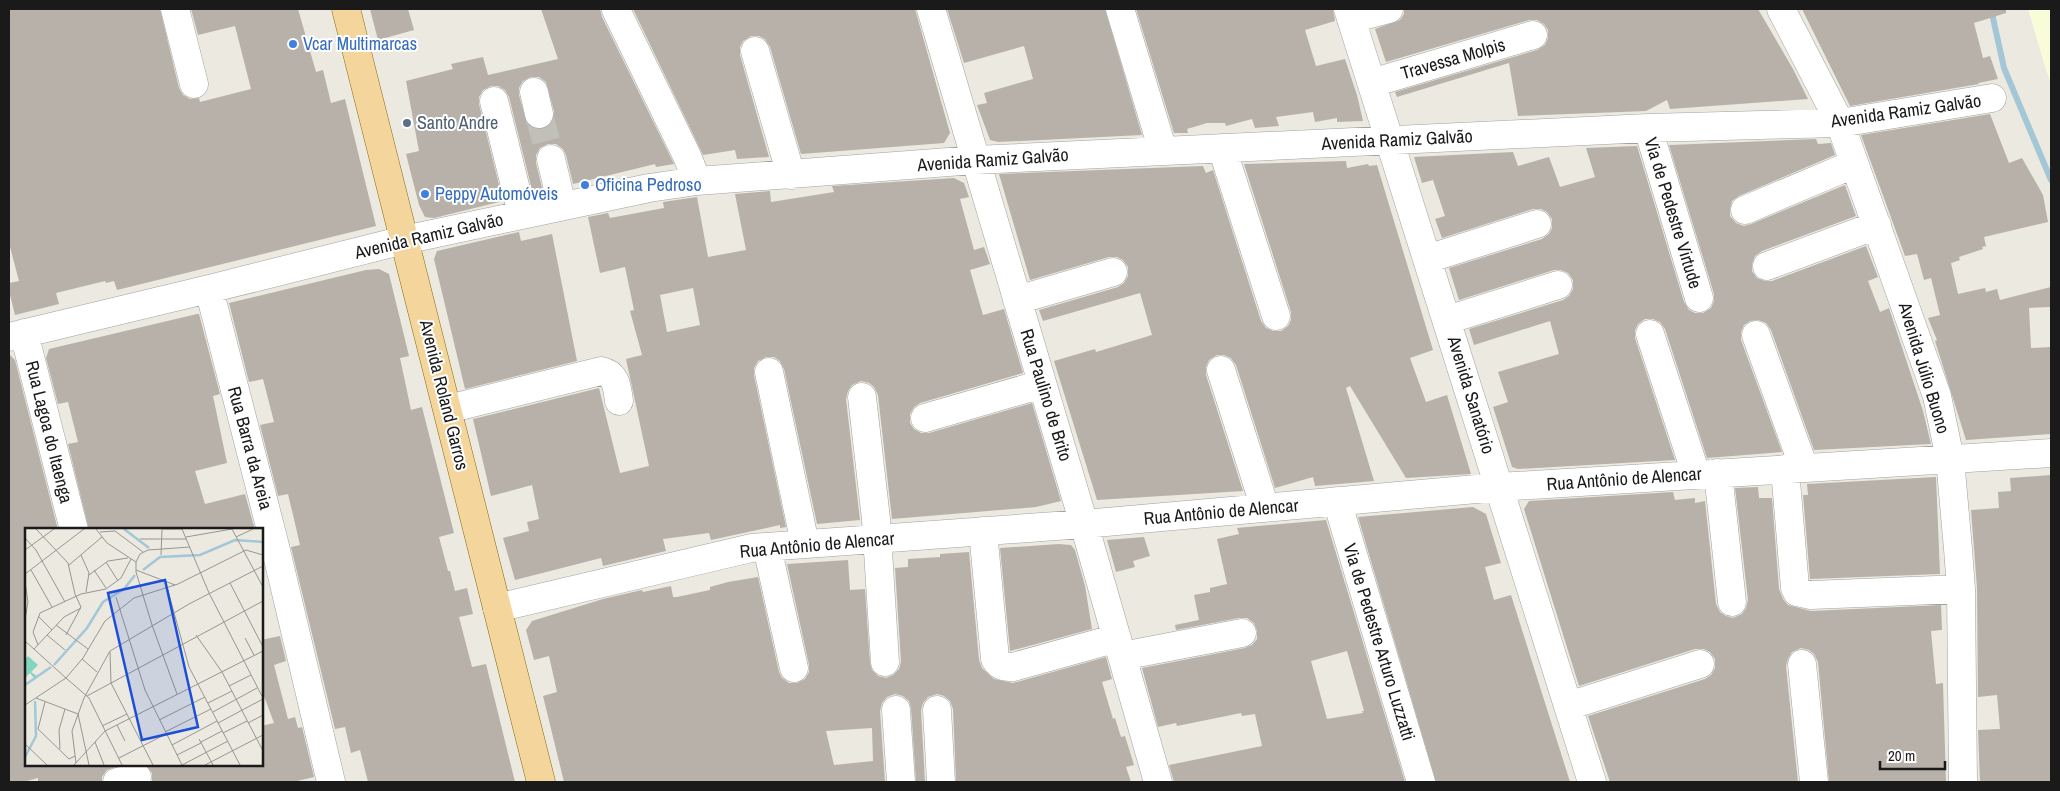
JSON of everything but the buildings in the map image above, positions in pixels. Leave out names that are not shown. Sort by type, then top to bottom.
[{"type":"main road","name":"Avenida Roland Garros","points":[[346,9],[541,782]]},
{"type":"street","points":[[175,9],[194,84]]},
{"type":"street","name":"Rua Paulino de Brito","points":[[931,9],[1084,524],[1158,782]]},
{"type":"street","points":[[1120,9],[1163,151]]},
{"type":"street","points":[[1350,14],[1389,9]]},
{"type":"street","name":"Avenida Júlio Buono","points":[[1781,9],[1840,123],[1937,396],[1950,459],[1961,589],[1963,782]]},
{"type":"street","points":[[616,10],[687,156],[697,181]]},
{"type":"street","name":"Avenida Sanatório","points":[[1350,14],[1447,320],[1482,412],[1499,487],[1592,782]]},
{"type":"street","name":"Travessa Molpis","points":[[1372,83],[1533,35]]},
{"type":"street","points":[[755,51],[791,175]]},
{"type":"street","name":"Avenida Ramiz Galvão","points":[[16,335],[209,290],[404,240],[649,188],[697,181],[975,160],[1648,128],[1840,123],[1992,98]]},
{"type":"street","points":[[494,101],[522,214]]},
{"type":"street","name":"Via de Pedestre Virtude","points":[[1648,128],[1699,298]]},
{"type":"street","points":[[1222,148],[1276,316]]},
{"type":"street","points":[[551,159],[562,206]]},
{"type":"street","points":[[1745,210],[1854,164]]},
{"type":"street","points":[[1427,259],[1537,224]]},
{"type":"street","points":[[1767,266],[1877,225]]},
{"type":"street","points":[[1017,300],[1113,272]]},
{"type":"street","points":[[1447,320],[1558,285]]},
{"type":"street","name":"Rua Barra da Areia","points":[[209,290],[274,542],[330,782]]},
{"type":"street","points":[[1650,334],[1707,474],[1732,602]]},
{"type":"street","name":"Rua Lagoa do Itaenga","points":[[16,335],[73,528]]},
{"type":"street","points":[[1756,335],[1794,468],[1795,588],[1802,594],[1811,595],[1961,589]]},
{"type":"street","points":[[1222,370],[1265,508]]},
{"type":"street","points":[[448,409],[601,371],[607,372],[612,376],[616,383],[618,401]]},
{"type":"street","points":[[769,372],[805,544]]},
{"type":"street","points":[[925,418],[1042,384]]},
{"type":"street","points":[[862,397],[877,540],[885,662]]},
{"type":"street","name":"Rua Antônio de Alencar","points":[[497,608],[751,548],[1084,524],[1499,487],[2051,453]]},
{"type":"street","name":"Via de Pedestre Arturo Luzzatti","points":[[1337,501],[1421,782]]},
{"type":"street","points":[[983,531],[995,659],[998,664],[1004,667],[1013,667],[1120,647],[1242,633]]},
{"type":"street","points":[[767,547],[794,668]]},
{"type":"street","points":[[1568,706],[1700,664]]},
{"type":"street","points":[[1802,664],[1814,782]]},
{"type":"street","points":[[896,710],[901,782]]},
{"type":"street","points":[[936,710],[941,782]]},
{"type":"shaded area","points":[[2028,9],[2051,9],[2051,84],[2046,70]]},
{"type":"waterway","points":[[1991,9],[2004,68],[2051,180]]},
{"type":"tunnel","points":[[539,114],[551,159]]},
{"type":"place","name":"Vcar Multimarcas","points":[[293,44]]},
{"type":"place","name":"Santo Andre","points":[[407,123]]},
{"type":"place","name":"Oficina Pedroso","points":[[585,185]]},
{"type":"place","name":"Peppy Automóveis","points":[[425,194]]}]
